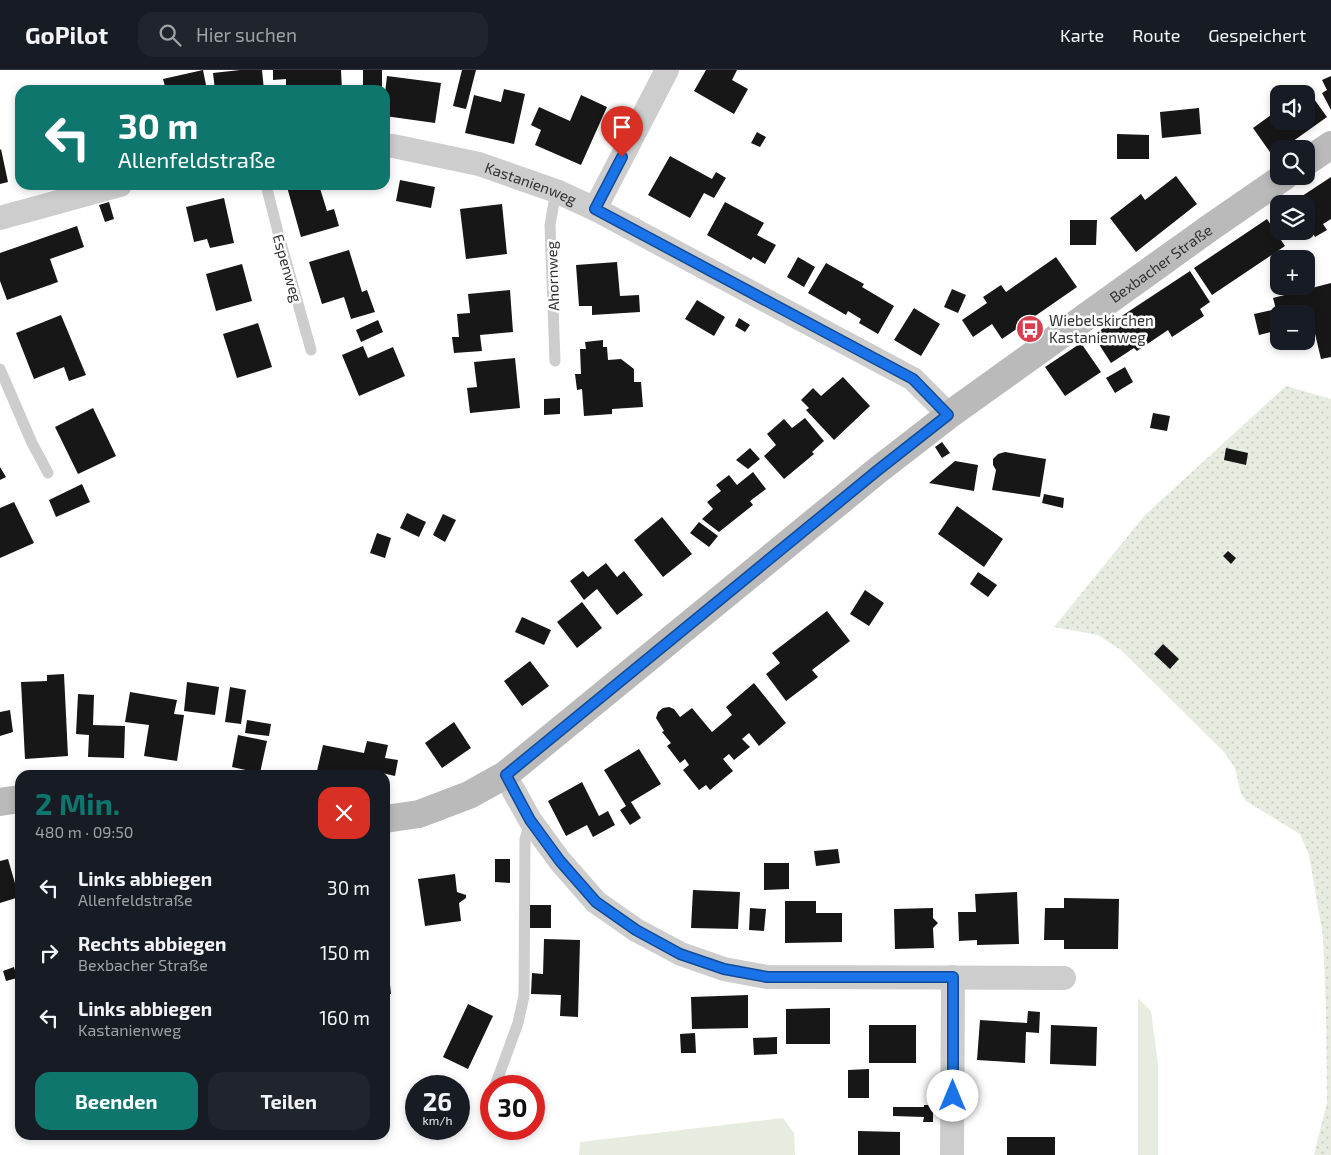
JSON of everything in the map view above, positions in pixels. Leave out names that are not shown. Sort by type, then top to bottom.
[{"type":"street","points":[[595,209],[667,70]]},
{"type":"street","points":[[1315,156],[1331,145]]},
{"type":"street","name":"Kastanienweg","points":[[390,146],[479,164],[556,191],[595,209],[913,379],[948,415]]},
{"type":"street","name":"Bexbacher Straße","points":[[390,818],[419,814],[468,795],[506,775],[870,476],[948,415],[1273,185]]},
{"type":"street","points":[[0,218],[102,190]]},
{"type":"street","points":[[506,775],[530,820],[560,861],[596,902],[636,930],[680,954],[724,969],[767,977],[1064,978]]},
{"type":"street","points":[[0,802],[15,800]]},
{"type":"street","points":[[952,1155],[953,977]]},
{"type":"lane","name":"Espenweg","points":[[267,190],[311,350]]},
{"type":"lane","name":"Ahornweg","points":[[555,361],[550,225],[556,191]]},
{"type":"lane","points":[[0,369],[32,443],[48,473]]},
{"type":"lane","points":[[499,1075],[518,1023],[524,996],[525,839],[530,820]]},
{"type":"shaded area","points":[[1286,386],[1331,399],[1331,1155],[1314,1155],[1327,1103],[1323,936],[1309,855],[1300,834],[1246,801],[1241,794],[1235,768],[1224,752],[1121,650],[1098,635],[1054,627],[1145,515]]},
{"type":"shaded area","points":[[1138,998],[1151,1011],[1158,1065],[1158,1155],[1138,1155]]},
{"type":"shaded area","points":[[783,1118],[794,1133],[795,1155],[579,1155],[580,1142]]},
{"type":"building","points":[[203,70],[206,85],[165,85],[163,79]]},
{"type":"building","points":[[262,70],[264,85],[214,85],[213,73]]},
{"type":"building","points":[[273,70],[341,70],[342,85],[286,85],[286,79],[273,80]]},
{"type":"building","points":[[363,70],[382,70],[382,85],[363,85]]},
{"type":"building","points":[[462,70],[476,70],[466,109],[453,106]]},
{"type":"building","points":[[706,70],[737,70],[732,80],[748,89],[734,114],[694,91]]},
{"type":"building","points":[[387,76],[441,83],[435,123],[390,117],[390,85],[386,85]]},
{"type":"building","points":[[1331,76],[1331,110],[1322,93],[1327,90],[1322,80]]},
{"type":"building","points":[[504,89],[525,94],[514,144],[465,133],[474,95],[501,102]]},
{"type":"building","points":[[581,95],[607,107],[581,165],[535,145],[541,130],[531,125],[539,107],[570,121]]},
{"type":"building","points":[[1315,100],[1327,117],[1315,126]]},
{"type":"building","points":[[1199,108],[1201,134],[1162,138],[1160,112]]},
{"type":"building","points":[[1270,116],[1270,130],[1309,130],[1295,140],[1270,140],[1270,152],[1253,128]]},
{"type":"building","points":[[757,132],[766,137],[760,147],[751,143]]},
{"type":"building","points":[[1117,134],[1149,135],[1149,159],[1117,159]]},
{"type":"building","points":[[0,150],[8,182],[0,184]]},
{"type":"building","points":[[670,156],[712,179],[716,172],[726,178],[714,198],[704,193],[690,218],[648,195]]},
{"type":"building","points":[[1176,176],[1197,204],[1136,252],[1110,218],[1141,194],[1145,200]]},
{"type":"building","points":[[1331,177],[1331,219],[1323,224],[1327,230],[1315,237],[1315,195],[1304,195]]},
{"type":"building","points":[[400,180],[435,187],[431,208],[396,201]]},
{"type":"building","points":[[288,190],[321,190],[327,211],[334,209],[339,226],[301,237]]},
{"type":"building","points":[[224,198],[234,243],[210,248],[207,239],[194,242],[186,207]]},
{"type":"building","points":[[109,202],[114,219],[105,222],[99,205]]},
{"type":"building","points":[[725,202],[764,223],[757,235],[776,245],[765,264],[753,257],[751,260],[707,235]]},
{"type":"building","points":[[502,204],[507,254],[466,259],[460,209]]},
{"type":"building","points":[[1267,219],[1270,224],[1270,240],[1281,240],[1285,246],[1279,250],[1270,250],[1270,256],[1212,295],[1194,268]]},
{"type":"building","points":[[1070,220],[1097,220],[1096,245],[1070,245]]},
{"type":"building","points":[[77,226],[84,247],[50,259],[58,282],[7,300],[0,281],[0,253]]},
{"type":"building","points":[[349,250],[362,292],[367,290],[375,312],[351,319],[344,297],[322,304],[309,262]]},
{"type":"building","points":[[798,257],[815,267],[804,287],[787,277]]},
{"type":"building","points":[[1056,257],[1077,287],[1002,339],[992,324],[973,337],[962,320],[987,303],[983,297],[1001,285],[1006,292]]},
{"type":"building","points":[[617,262],[620,296],[639,295],[640,312],[592,315],[592,306],[579,306],[576,265]]},
{"type":"building","points":[[826,263],[864,284],[862,287],[894,306],[878,334],[859,323],[861,319],[848,311],[846,315],[808,293]]},
{"type":"building","points":[[242,264],[252,301],[216,311],[206,274]]},
{"type":"building","points":[[1190,271],[1210,302],[1200,309],[1204,316],[1172,337],[1168,330],[1137,351],[1134,348],[1111,363],[1093,335]]},
{"type":"building","points":[[1331,283],[1331,357],[1321,359],[1315,334],[1315,305],[1275,305],[1273,298],[1285,295],[1315,295],[1315,287]]},
{"type":"building","points":[[952,289],[966,295],[958,313],[944,307]]},
{"type":"building","points":[[510,290],[513,332],[480,335],[482,351],[454,353],[452,337],[459,337],[457,314],[470,313],[468,294]]},
{"type":"building","points":[[697,300],[725,317],[714,336],[685,319]]},
{"type":"building","points":[[914,308],[940,324],[921,356],[894,340]]},
{"type":"building","points":[[1270,310],[1270,332],[1259,335],[1254,314]]},
{"type":"building","points":[[61,315],[86,375],[69,381],[64,367],[34,379],[16,333]]},
{"type":"building","points":[[739,318],[750,325],[745,332],[735,326]]},
{"type":"building","points":[[378,320],[383,332],[361,342],[356,330]]},
{"type":"building","points":[[258,323],[272,367],[237,378],[223,334]]},
{"type":"building","points":[[603,340],[603,347],[607,347],[608,360],[621,359],[634,369],[634,382],[641,382],[643,407],[612,409],[612,414],[584,416],[582,389],[577,390],[575,374],[581,374],[580,349],[586,349],[585,342]]},
{"type":"building","points":[[1081,343],[1101,372],[1065,396],[1045,367]]},
{"type":"building","points":[[363,346],[368,358],[393,347],[405,376],[359,396],[342,355]]},
{"type":"building","points":[[515,358],[520,408],[470,413],[467,388],[477,387],[474,362]]},
{"type":"building","points":[[1125,367],[1133,382],[1115,393],[1106,378]]},
{"type":"building","points":[[843,377],[870,406],[834,440],[806,410],[809,408],[801,400],[813,388],[821,396]]},
{"type":"building","points":[[560,398],[560,414],[544,415],[544,399]]},
{"type":"building","points":[[93,408],[116,456],[78,474],[55,427]]},
{"type":"building","points":[[1153,413],[1170,416],[1167,431],[1150,428]]},
{"type":"building","points":[[805,418],[824,441],[812,452],[814,454],[784,479],[764,456],[776,445],[767,434],[784,419],[792,428]]},
{"type":"building","points":[[942,442],[950,453],[942,458],[935,447]]},
{"type":"building","points":[[750,448],[760,459],[748,469],[736,460]]},
{"type":"building","points":[[1226,448],[1248,453],[1246,465],[1224,460]]},
{"type":"building","points":[[1005,452],[1046,459],[1040,497],[992,490],[996,470],[993,465],[993,459],[998,454]]},
{"type":"building","points":[[955,461],[978,465],[974,491],[929,483]]},
{"type":"building","points":[[0,467],[6,477],[0,480]]},
{"type":"building","points":[[753,472],[766,489],[750,501],[753,505],[719,532],[702,519],[713,509],[707,502],[721,491],[716,485],[729,475],[737,485]]},
{"type":"building","points":[[82,484],[90,502],[56,517],[49,500]]},
{"type":"building","points":[[1044,494],[1064,498],[1063,508],[1042,503]]},
{"type":"building","points":[[14,502],[34,543],[0,558],[0,508]]},
{"type":"building","points":[[957,506],[1003,539],[984,567],[938,534]]},
{"type":"building","points":[[407,513],[426,522],[419,537],[400,528]]},
{"type":"building","points":[[443,514],[456,520],[445,542],[433,535]]},
{"type":"building","points":[[662,517],[692,554],[663,577],[634,540]]},
{"type":"building","points":[[699,522],[718,536],[709,547],[690,533]]},
{"type":"building","points":[[377,533],[391,538],[385,558],[370,553]]},
{"type":"building","points":[[1228,551],[1236,558],[1231,564],[1223,556]]},
{"type":"building","points":[[606,563],[617,577],[624,571],[643,595],[617,615],[597,589],[584,600],[570,581],[583,571],[588,577]]},
{"type":"building","points":[[978,572],[997,585],[988,597],[970,584]]},
{"type":"building","points":[[865,590],[884,603],[869,626],[850,614]]},
{"type":"building","points":[[582,602],[602,628],[577,648],[557,622]]},
{"type":"building","points":[[827,611],[850,641],[812,670],[818,677],[786,701],[766,674],[780,663],[772,653]]},
{"type":"building","points":[[522,617],[551,630],[544,645],[515,632]]},
{"type":"building","points":[[1163,644],[1179,659],[1170,669],[1154,654]]},
{"type":"building","points":[[530,661],[549,686],[522,706],[504,681]]},
{"type":"building","points":[[64,674],[68,756],[25,759],[21,682],[47,681],[47,675]]},
{"type":"building","points":[[187,682],[219,687],[215,715],[184,711]]},
{"type":"building","points":[[754,683],[786,723],[759,746],[749,733],[742,739],[750,747],[734,760],[729,754],[723,759],[733,771],[710,790],[706,785],[699,790],[683,770],[689,765],[685,759],[680,763],[667,746],[671,743],[662,732],[664,731],[656,718],[658,712],[663,708],[669,707],[674,709],[680,717],[692,708],[712,732],[732,715],[726,707]]},
{"type":"building","points":[[230,687],[246,690],[241,724],[225,722]]},
{"type":"building","points":[[130,692],[177,700],[174,714],[184,715],[177,761],[144,756],[149,725],[125,722]]},
{"type":"building","points":[[78,694],[94,695],[93,725],[125,726],[124,758],[88,757],[89,735],[76,734]]},
{"type":"building","points":[[10,710],[13,732],[0,736],[0,712]]},
{"type":"building","points":[[247,720],[271,724],[269,736],[245,733]]},
{"type":"building","points":[[454,722],[471,748],[442,768],[425,743]]},
{"type":"building","points":[[238,735],[267,741],[261,770],[246,770],[232,767]]},
{"type":"building","points":[[367,741],[388,745],[385,758],[398,760],[395,776],[390,775],[390,770],[317,770],[323,745],[364,753]]},
{"type":"building","points":[[639,749],[661,784],[631,802],[641,818],[630,825],[620,810],[626,806],[604,770]]},
{"type":"building","points":[[582,782],[599,816],[608,811],[615,825],[593,837],[587,825],[566,836],[548,801]]},
{"type":"building","points":[[838,849],[840,863],[816,866],[814,851]]},
{"type":"building","points":[[8,859],[15,883],[15,898],[0,903],[0,861]]},
{"type":"building","points":[[495,859],[510,859],[510,883],[495,882]]},
{"type":"building","points":[[764,863],[789,863],[789,889],[764,890]]},
{"type":"building","points":[[455,874],[457,892],[466,895],[466,898],[459,903],[461,921],[425,926],[418,879]]},
{"type":"building","points":[[693,890],[740,892],[738,929],[691,928]]},
{"type":"building","points":[[1017,892],[1019,944],[977,945],[977,940],[959,941],[958,912],[976,912],[975,894]]},
{"type":"building","points":[[1064,898],[1119,899],[1118,949],[1064,949],[1064,940],[1044,940],[1045,908],[1064,908]]},
{"type":"building","points":[[785,901],[816,901],[816,913],[842,913],[842,942],[785,943]]},
{"type":"building","points":[[530,905],[551,905],[551,928],[530,928]]},
{"type":"building","points":[[750,908],[766,909],[764,931],[749,930]]},
{"type":"building","points":[[933,908],[933,918],[938,923],[933,928],[934,948],[895,949],[894,909]]},
{"type":"building","points":[[544,939],[580,940],[578,1017],[560,1016],[561,995],[531,994],[532,973],[543,974]]},
{"type":"building","points":[[14,967],[15,979],[6,981],[3,971]]},
{"type":"building","points":[[748,995],[748,1028],[692,1029],[691,997]]},
{"type":"building","points":[[468,1004],[493,1016],[468,1069],[443,1057]]},
{"type":"building","points":[[830,1008],[830,1044],[786,1044],[786,1009]]},
{"type":"building","points":[[1028,1011],[1040,1012],[1039,1033],[1026,1032],[1025,1063],[977,1060],[980,1020],[1027,1023]]},
{"type":"building","points":[[869,1025],[916,1025],[916,1063],[869,1063]]},
{"type":"building","points":[[1051,1025],[1097,1027],[1096,1066],[1050,1064]]},
{"type":"building","points":[[695,1033],[696,1053],[681,1053],[680,1034]]},
{"type":"building","points":[[777,1037],[777,1054],[754,1055],[753,1038]]},
{"type":"building","points":[[869,1069],[869,1098],[848,1098],[848,1070]]},
{"type":"building","points":[[924,1105],[933,1105],[933,1122],[923,1122],[924,1117],[893,1116],[893,1107],[924,1107]]},
{"type":"building","points":[[858,1131],[900,1132],[900,1155],[858,1155]]},
{"type":"building","points":[[1007,1137],[1055,1137],[1055,1155],[1007,1155]]},
{"type":"place","name":"Wiebelskirchen Kastanienweg","points":[[1030,329]]},
{"type":"route","points":[[622,157],[595,209],[913,379],[948,415],[878,470],[506,775],[530,820],[560,861],[596,902],[636,930],[680,954],[724,969],[767,977],[953,977],[953,1096]]}]
